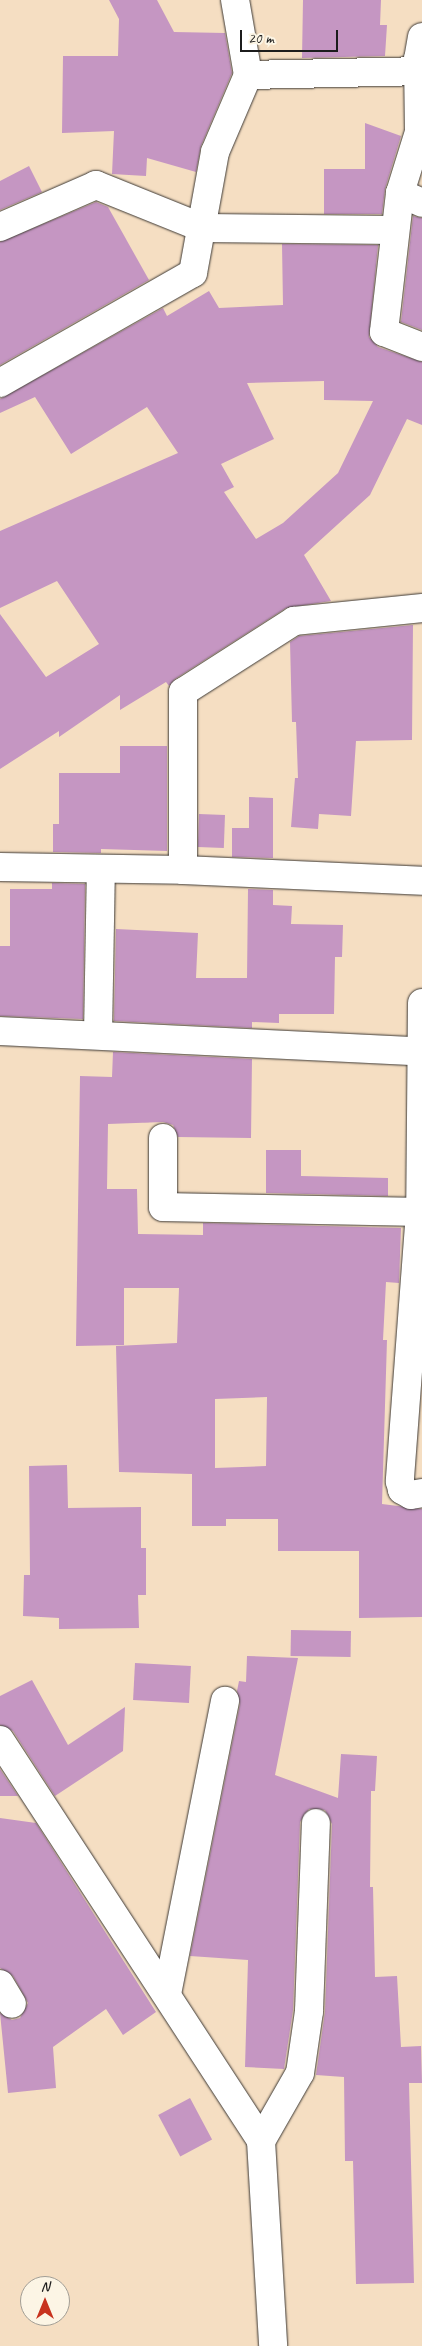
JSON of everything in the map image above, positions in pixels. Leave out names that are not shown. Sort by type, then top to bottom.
[{"type":"street","points":[[0,383],[193,273],[203,228],[215,152],[248,76],[234,0]]},
{"type":"street","points":[[248,76],[420,57],[419,132],[411,198],[395,230],[384,332],[422,347]]},
{"type":"street","points":[[0,227],[96,185],[203,228],[395,230]]},
{"type":"street","points":[[183,870],[183,692],[294,621],[422,608]]},
{"type":"street","points":[[0,867],[101,871],[183,870],[422,881]]},
{"type":"street","points":[[98,1035],[101,871]]},
{"type":"street","points":[[422,1003],[421,1212],[400,1481],[402,1490],[411,1494],[422,1493]]},
{"type":"street","points":[[0,1031],[422,1052]]},
{"type":"street","points":[[163,1138],[163,1207],[421,1212]]},
{"type":"street","points":[[167,1994],[225,1701]]},
{"type":"street","points":[[0,1740],[261,2141],[273,2346]]},
{"type":"street","points":[[261,2141],[300,2073],[309,2011],[316,1823]]},
{"type":"building","points":[[109,0],[157,0],[174,32],[225,33],[232,73],[201,146],[196,172],[147,158],[146,176],[112,174],[114,131],[62,133],[63,56],[118,56],[119,19]]},
{"type":"building","points":[[303,0],[381,0],[380,25],[387,25],[385,56],[302,58]]},
{"type":"building","points":[[365,123],[401,136],[385,189],[382,214],[324,214],[324,169],[365,169]]},
{"type":"building","points":[[29,166],[42,192],[0,210],[0,181]]},
{"type":"building","points":[[96,202],[108,207],[149,280],[0,365],[0,242]]},
{"type":"building","points":[[413,216],[422,218],[422,330],[401,322]]},
{"type":"building","points":[[282,244],[378,245],[369,337],[378,347],[422,362],[422,425],[407,419],[370,495],[304,555],[331,601],[286,608],[175,679],[169,686],[166,682],[120,710],[120,695],[59,737],[59,731],[0,769],[0,614],[46,677],[99,644],[57,581],[0,608],[0,531],[178,453],[147,407],[71,454],[35,397],[0,413],[0,399],[163,308],[167,316],[209,291],[219,308],[283,305]],"holes":[[[324,381],[324,400],[373,401],[338,473],[283,523],[256,539],[224,492],[234,487],[221,464],[274,439],[247,383]]]},
{"type":"building","points":[[413,625],[412,740],[356,741],[351,816],[319,814],[318,829],[291,827],[295,778],[298,778],[296,722],[292,722],[290,642],[299,636]]},
{"type":"building","points":[[120,746],[167,746],[167,851],[101,849],[101,853],[53,852],[53,824],[59,824],[59,773],[120,773]]},
{"type":"building","points":[[249,797],[273,798],[273,858],[232,857],[232,828],[249,828]]},
{"type":"building","points":[[199,814],[225,815],[224,848],[198,847]]},
{"type":"building","points":[[52,883],[85,884],[83,1019],[0,1016],[0,946],[10,946],[10,889],[52,889]]},
{"type":"building","points":[[248,889],[273,890],[273,905],[292,906],[291,924],[343,925],[342,957],[335,957],[334,1014],[279,1014],[279,1023],[252,1022],[252,1028],[114,1021],[116,929],[198,933],[196,978],[247,978]]},
{"type":"building","points":[[113,1052],[252,1059],[251,1138],[178,1137],[173,1125],[163,1122],[108,1124],[107,1189],[137,1189],[138,1234],[203,1235],[203,1223],[401,1228],[399,1283],[386,1282],[383,1340],[387,1340],[382,1504],[422,1509],[422,1617],[359,1618],[359,1551],[278,1551],[278,1519],[226,1519],[226,1526],[192,1526],[192,1474],[119,1472],[116,1346],[177,1343],[179,1288],[124,1288],[124,1345],[76,1346],[80,1076],[112,1077]],"holes":[[[267,1397],[266,1466],[215,1468],[215,1399]]]},
{"type":"building","points":[[266,1150],[301,1150],[301,1176],[388,1178],[388,1196],[266,1193]]},
{"type":"building","points":[[67,1465],[68,1508],[141,1507],[141,1548],[146,1548],[146,1595],[138,1595],[139,1628],[59,1629],[59,1618],[23,1616],[24,1575],[30,1575],[29,1466]]},
{"type":"building","points":[[291,1630],[351,1631],[351,1657],[291,1656]]},
{"type":"building","points":[[247,1656],[298,1658],[275,1775],[338,1798],[341,1754],[377,1756],[375,1791],[371,1791],[370,1887],[373,1887],[375,1977],[397,1976],[401,2047],[421,2046],[422,2083],[409,2083],[414,2283],[356,2284],[353,2161],[345,2161],[344,2077],[316,2075],[325,2012],[332,1824],[325,1810],[309,1809],[300,1822],[293,2010],[284,2069],[245,2067],[248,1960],[190,1956],[240,1704],[237,1691],[239,1681],[246,1682]]},
{"type":"building","points":[[135,1663],[191,1666],[189,1703],[133,1700]]},
{"type":"building","points":[[32,1680],[68,1745],[125,1707],[123,1751],[55,1796],[13,1731],[0,1725],[0,1696]]},
{"type":"building","points":[[0,1769],[18,1796],[0,1796]]},
{"type":"building","points":[[0,1818],[36,1823],[156,2012],[123,2035],[106,2009],[53,2047],[56,2088],[8,2093],[0,2013],[12,2020],[20,2018],[28,2003],[13,1976],[0,1968]]},
{"type":"building","points":[[190,2098],[212,2139],[180,2156],[158,2115]]}]
